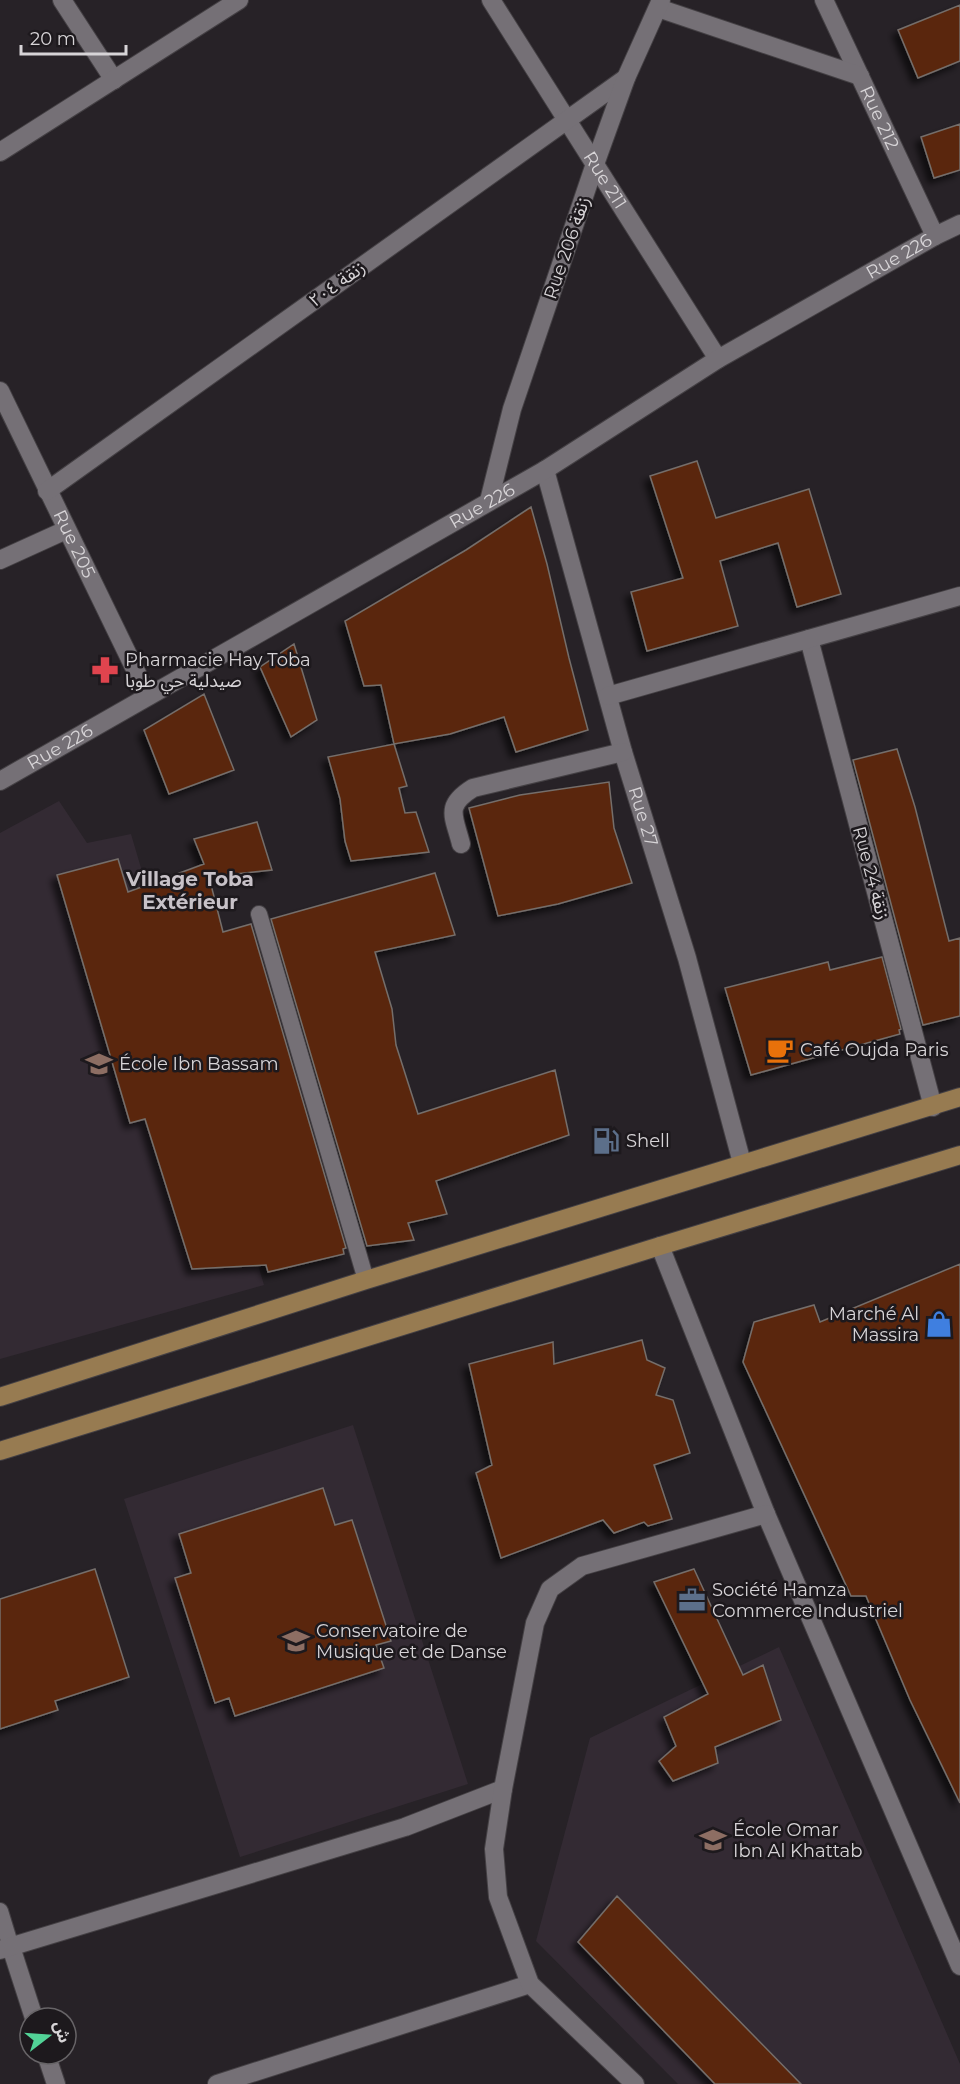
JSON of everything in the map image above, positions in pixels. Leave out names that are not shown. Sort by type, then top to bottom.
[{"type":"main road","points":[[0,1396],[366,1280],[960,1097]]},
{"type":"main road","points":[[0,1451],[960,1155]]},
{"type":"street","points":[[63,0],[114,80]]},
{"type":"street","name":"Rue 211","points":[[491,0],[718,359]]},
{"type":"street","name":"Rue 212","points":[[824,0],[935,236]]},
{"type":"street","points":[[0,152],[114,80],[229,3]]},
{"type":"street","points":[[659,4],[860,76]]},
{"type":"street","name":"Rue 206 زنقة","points":[[489,501],[512,409],[595,164],[626,78],[659,4]]},
{"type":"street","name":"زنقة ٢٠٤","points":[[47,491],[626,78]]},
{"type":"street","name":"Rue 226","points":[[0,780],[545,470],[718,359],[960,224]]},
{"type":"street","name":"Rue 205","points":[[0,391],[148,696]]},
{"type":"street","name":"Rue 27","points":[[545,470],[623,752],[687,958],[742,1163]]},
{"type":"street","points":[[0,560],[66,530]]},
{"type":"street","points":[[608,696],[960,596]]},
{"type":"street","name":"Rue 24 زنقة","points":[[809,639],[933,1107]]},
{"type":"street","points":[[461,844],[453,811],[456,801],[473,788],[623,752]]},
{"type":"street","points":[[660,1246],[766,1514],[960,1966]]},
{"type":"street","points":[[635,2084],[530,1984],[498,1897],[494,1849],[503,1789],[535,1623],[550,1589],[582,1566],[766,1514]]},
{"type":"street","points":[[29,2006],[5,1949],[405,1827],[503,1789]]},
{"type":"street","points":[[217,2084],[530,1984]]},
{"type":"street","points":[[50,2066],[56,2084]]},
{"type":"lane","points":[[259,914],[366,1280]]},
{"type":"lane","points":[[0,1911],[5,1949]]},
{"type":"shaded area","name":"École Ibn Bassam","points":[[59,801],[87,843],[131,834],[264,1285],[0,1359],[0,833]]},
{"type":"shaded area","name":"Conservatoire de Musique et de Danse","points":[[353,1425],[468,1784],[240,1857],[124,1499]]},
{"type":"shaded area","name":"École Omar Ibn Al Khattab","points":[[779,1647],[960,2064],[960,2084],[678,2084],[536,1941],[590,1738]]},
{"type":"building","points":[[960,5],[960,61],[918,78],[898,30]]},
{"type":"building","points":[[960,124],[960,170],[934,178],[921,137]]},
{"type":"building","points":[[697,461],[716,518],[809,489],[841,594],[797,607],[778,543],[720,561],[738,626],[647,651],[631,592],[683,578],[650,476]]},
{"type":"building","points":[[531,507],[588,730],[516,752],[504,717],[450,734],[394,744],[381,685],[364,686],[345,621],[466,550]]},
{"type":"building","points":[[294,644],[317,720],[291,737],[260,667]]},
{"type":"building","points":[[204,694],[234,770],[169,794],[144,730]]},
{"type":"building","points":[[394,744],[407,786],[399,788],[405,813],[416,812],[429,852],[351,861],[345,841],[340,799],[328,757]]},
{"type":"building","points":[[897,749],[915,807],[949,941],[960,938],[960,1016],[923,1025],[853,760]]},
{"type":"building","points":[[609,782],[614,828],[632,883],[558,904],[498,916],[469,808],[520,795]]},
{"type":"building","points":[[257,822],[272,870],[209,877],[223,932],[251,924],[346,1248],[343,1249],[344,1254],[268,1272],[266,1265],[192,1269],[145,1119],[130,1123],[57,875],[118,859],[128,892],[204,864],[194,839]]},
{"type":"building","points":[[435,873],[455,935],[375,952],[392,1009],[396,1045],[418,1114],[555,1070],[569,1135],[436,1181],[447,1214],[408,1223],[414,1240],[367,1246],[271,919]]},
{"type":"building","points":[[882,957],[901,1029],[900,1034],[751,1075],[725,988],[828,962],[830,970]]},
{"type":"building","points":[[960,1264],[960,1803],[910,1700],[866,1596],[851,1596],[743,1362],[754,1322],[814,1305],[820,1322]]},
{"type":"building","points":[[642,1340],[647,1360],[665,1368],[656,1395],[673,1400],[690,1453],[654,1465],[672,1519],[648,1526],[644,1522],[614,1533],[603,1520],[501,1558],[476,1473],[492,1465],[469,1364],[553,1342],[554,1364]]},
{"type":"building","points":[[323,1488],[335,1525],[352,1520],[391,1641],[376,1645],[384,1668],[235,1716],[229,1698],[215,1703],[175,1578],[191,1573],[179,1534]]},
{"type":"building","points":[[95,1569],[129,1677],[55,1701],[58,1710],[0,1729],[0,1599]]},
{"type":"building","points":[[694,1569],[743,1675],[763,1665],[781,1720],[715,1747],[718,1763],[673,1781],[659,1761],[676,1746],[664,1717],[708,1694],[654,1582]]},
{"type":"building","points":[[617,1896],[801,2084],[715,2084],[578,1942]]},
{"type":"place","name":"Pharmacie Hay Toba صيدلية حي طوبا","points":[[105,670]]},
{"type":"place","name":"Café Oujda Paris","points":[[780,1050]]},
{"type":"place","name":"École Ibn Bassam","points":[[99,1064]]},
{"type":"place","name":"Shell","points":[[606,1141]]},
{"type":"place","name":"Marché Al Massira","points":[[939,1324]]},
{"type":"place","name":"Société Hamza Commerce Industriel","points":[[692,1600]]},
{"type":"place","name":"Conservatoire de Musique et de Danse","points":[[296,1641]]},
{"type":"place","name":"École Omar Ibn Al Khattab","points":[[713,1840]]},
{"type":"district","name":"Village Toba Extérieur","points":[[190,890]]}]
